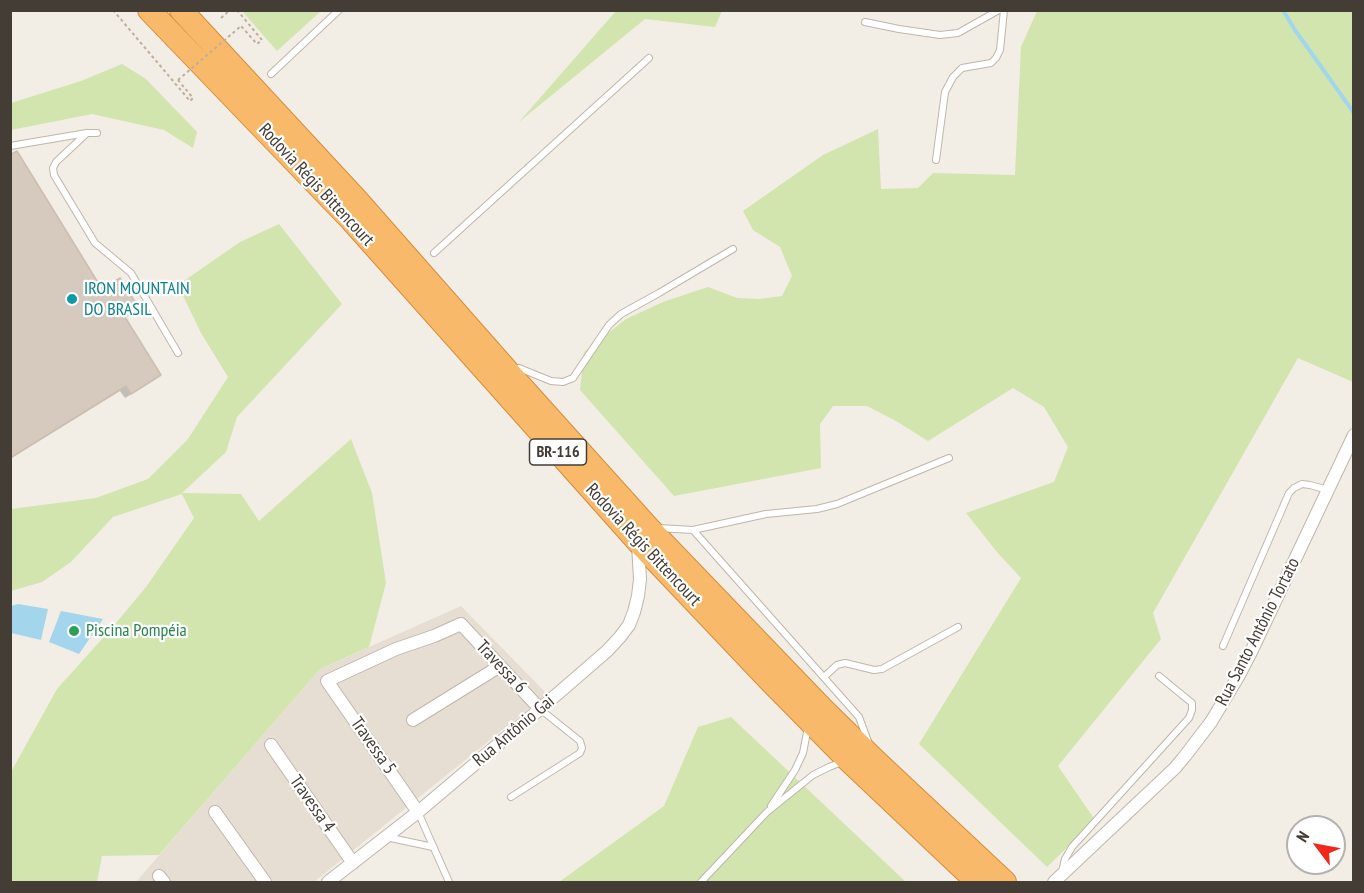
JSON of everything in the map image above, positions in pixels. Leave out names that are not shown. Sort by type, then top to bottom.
[{"type":"highway","name":"Rodovia Régis Bittencourt","points":[[149,10],[351,220],[643,535],[810,722],[977,882]]},
{"type":"highway","name":"Rodovia Régis Bittencourt","points":[[182,11],[357,200],[528,394],[643,535],[876,761],[1005,882]]},
{"type":"street","name":"Rua Santo Antônio Tortato","points":[[1058,879],[1174,768],[1211,722],[1251,652],[1353,435]]},
{"type":"street","name":"Rua Antônio Gai","points":[[328,882],[418,812],[607,651],[620,637],[634,612],[639,587],[643,535]]},
{"type":"street","name":"Travessa 6","points":[[327,681],[396,649],[461,624],[540,709]]},
{"type":"street","points":[[413,720],[500,666]]},
{"type":"street","name":"Travessa 5","points":[[327,681],[418,812]]},
{"type":"street","name":"Travessa 4","points":[[271,746],[353,863]]},
{"type":"street","points":[[215,812],[265,882]]},
{"type":"lane","points":[[271,74],[339,10]]},
{"type":"lane","points":[[865,22],[940,34],[958,33],[999,10]]},
{"type":"lane","points":[[936,160],[945,92],[953,77],[962,68],[991,63],[996,58],[1000,50],[1004,10]]},
{"type":"lane","points":[[434,253],[649,58]]},
{"type":"lane","points":[[87,133],[56,162],[53,168],[54,175],[95,243],[131,273],[178,353]]},
{"type":"lane","points":[[10,146],[97,133]]},
{"type":"lane","points":[[519,368],[551,381],[563,382],[573,378],[609,325],[621,314],[733,249]]},
{"type":"lane","points":[[643,535],[693,530],[766,514],[817,509],[837,504],[949,458]]},
{"type":"lane","points":[[1223,646],[1289,493],[1302,484],[1328,490]]},
{"type":"lane","points":[[693,530],[859,717],[876,761]]},
{"type":"lane","points":[[824,677],[837,666],[845,663],[874,670],[882,669],[958,627]]},
{"type":"lane","points":[[1058,879],[1072,847],[1189,718],[1192,703],[1159,676]]},
{"type":"lane","points":[[511,797],[580,753],[582,748],[580,741],[540,709]]},
{"type":"lane","points":[[768,812],[803,753],[810,722]]},
{"type":"lane","points":[[701,882],[768,812],[813,776],[848,760]]},
{"type":"lane","points":[[418,812],[449,882]]},
{"type":"lane","points":[[386,837],[433,847]]},
{"type":"path","points":[[113,10],[189,102],[193,98],[178,80],[241,26],[257,44],[262,40],[237,10]]},
{"type":"path","points":[[221,18],[230,10]]},
{"type":"shaded area","points":[[461,606],[547,694],[314,882],[136,882],[320,669]]},
{"type":"green space","points":[[242,11],[321,11],[277,51]]},
{"type":"green space","points":[[616,11],[722,11],[715,27],[645,19],[519,122]]},
{"type":"green space","points":[[1037,11],[1353,11],[1353,382],[1298,358],[1153,613],[1161,639],[1058,766],[1095,820],[1047,867],[919,744],[1021,578],[966,513],[1054,482],[1068,447],[1044,407],[1013,388],[928,441],[867,406],[833,406],[820,424],[821,468],[674,496],[580,390],[584,352],[626,319],[663,302],[708,287],[737,298],[759,299],[782,296],[792,276],[780,247],[753,230],[743,211],[823,155],[878,129],[881,189],[918,188],[933,173],[1015,175],[1021,47]]},
{"type":"green space","points":[[122,64],[146,79],[197,132],[193,148],[164,130],[92,114],[11,130],[11,103],[81,81]]},
{"type":"green space","points":[[279,224],[342,304],[237,417],[226,452],[182,493],[241,494],[259,521],[351,439],[372,493],[386,583],[369,647],[320,669],[159,855],[102,856],[97,882],[11,882],[11,772],[57,689],[146,587],[194,518],[182,494],[113,517],[71,562],[42,582],[11,591],[11,509],[96,498],[148,479],[188,439],[228,377],[201,333],[178,285],[240,242]]},
{"type":"green space","points":[[731,717],[906,882],[559,882],[664,806],[698,727]]},
{"type":"water","name":"Piscina Pompéia","points":[[18,604],[48,609],[41,640],[11,633],[11,606]]},
{"type":"water","name":"Piscina Pompéia","points":[[61,611],[103,619],[79,654],[49,642]]},
{"type":"building","name":"IRON MOUNTAIN DO BRASIL","points":[[17,151],[102,289],[120,278],[139,308],[125,317],[161,375],[131,394],[126,386],[10,458],[10,155]]},
{"type":"waterway","points":[[1283,10],[1354,113]]},
{"type":"place","name":"IRON MOUNTAIN DO BRASIL","points":[[72,299]]},
{"type":"place","name":"Piscina Pompéia","points":[[74,631]]}]
